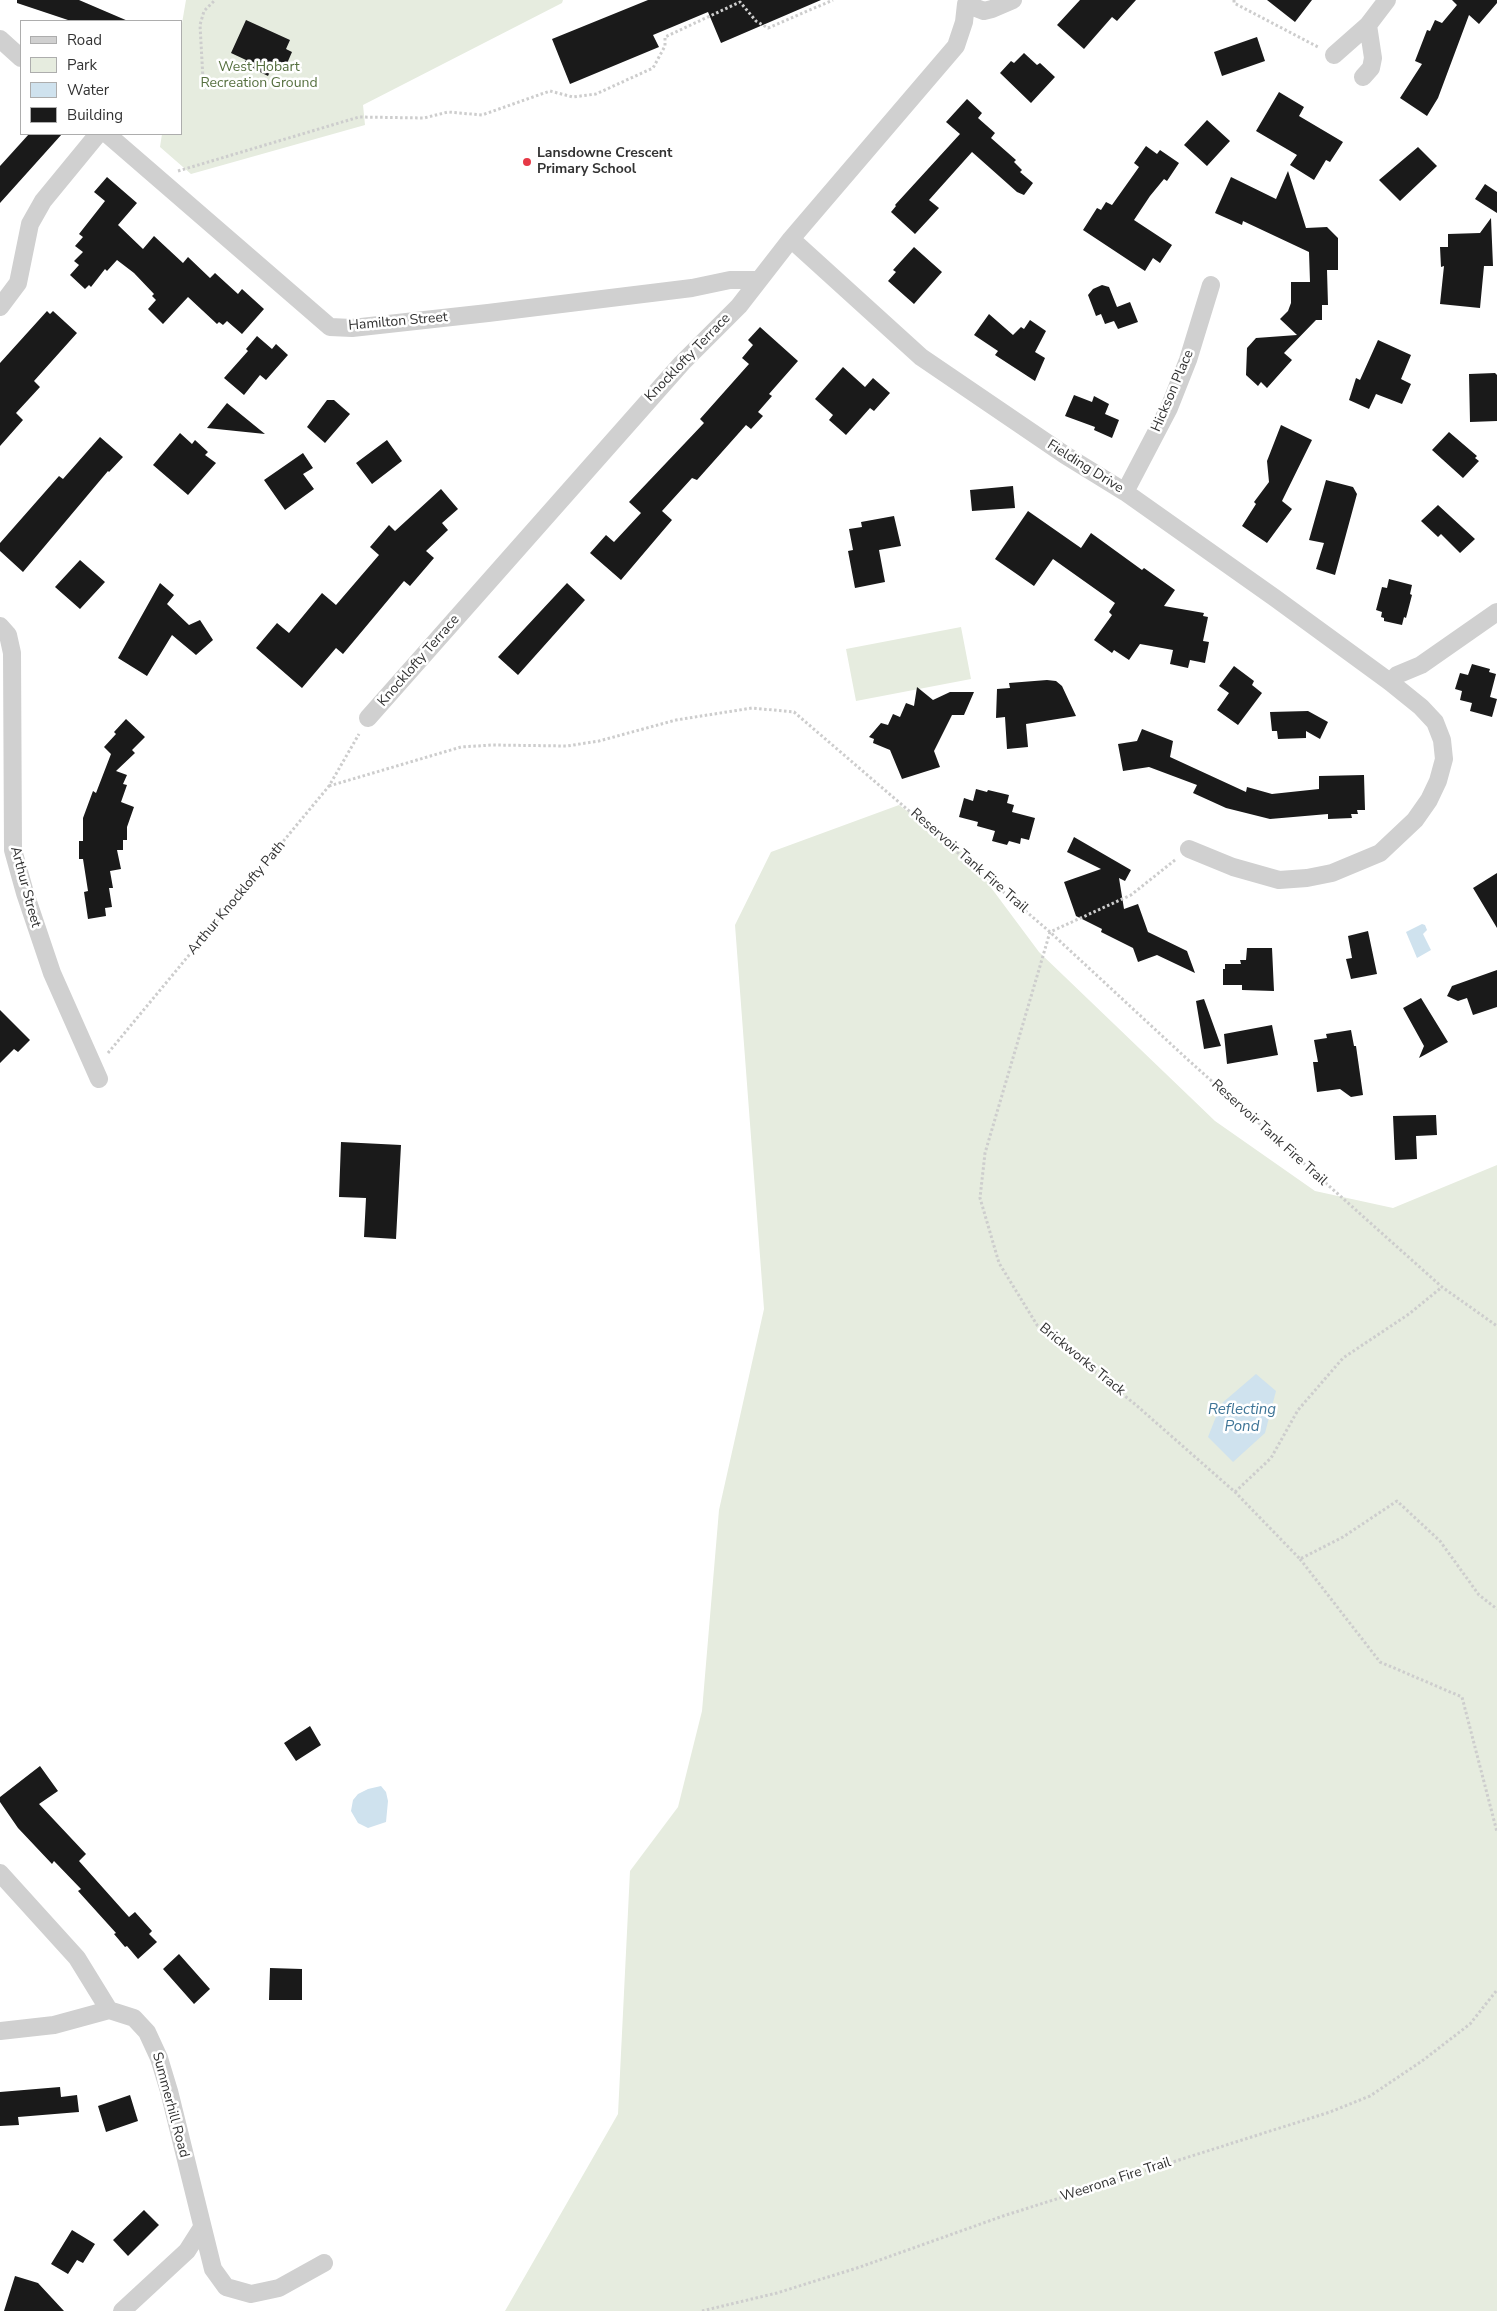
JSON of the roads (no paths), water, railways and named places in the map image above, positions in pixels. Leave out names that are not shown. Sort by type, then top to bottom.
[{"type":"street","name":"Knocklofty Terrace","points":[[368,718],[682,362],[739,306],[791,239],[956,46],[964,22],[966,2],[984,11],[993,5],[1013,0]]},
{"type":"street","points":[[1334,55],[1368,25],[1387,0]]},
{"type":"street","points":[[1363,77],[1371,68],[1373,58],[1368,25]]},
{"type":"street","points":[[0,38],[20,57]]},
{"type":"street","points":[[0,307],[18,283],[30,224],[43,201],[97,135]]},
{"type":"street","name":"Hamilton Street","points":[[108,135],[330,327],[352,328],[692,288],[730,280],[759,280]]},
{"type":"street","name":"Fielding Drive","points":[[791,239],[921,357],[1065,455],[1125,492],[1390,682],[1421,707],[1435,722],[1442,740],[1444,759],[1438,781],[1430,800],[1416,820],[1398,839],[1380,853],[1332,874],[1279,880],[1233,867],[1190,849]]},
{"type":"street","name":"Hickson Place","points":[[1125,492],[1169,408],[1188,360],[1211,285]]},
{"type":"street","points":[[1390,682],[1397,675],[1421,665],[1497,612]]},
{"type":"street","name":"Arthur Street","points":[[0,626],[8,635],[12,653],[13,850],[24,894],[46,957],[96,1074]]},
{"type":"street","points":[[0,1873],[77,1958],[109,2010],[54,2025],[0,2031]]},
{"type":"street","name":"Summerhill Road","points":[[109,2010],[134,2018],[147,2032],[159,2058],[212,2269],[226,2287],[250,2294],[279,2288],[324,2263]]},
{"type":"street","points":[[122,2311],[186,2251],[201,2229]]},
{"type":"water","points":[[1422,924],[1425,925],[1427,930],[1423,934],[1431,950],[1417,958],[1406,932]]},
{"type":"water","name":"Reflecting Pond","points":[[1256,1374],[1276,1391],[1265,1433],[1233,1462],[1208,1437],[1221,1404]]},
{"type":"water","points":[[381,1786],[386,1792],[388,1801],[386,1822],[368,1828],[358,1823],[351,1811],[353,1800],[358,1794],[368,1789]]},
{"type":"place","name":"Lansdowne Crescent Primary School","points":[[527,162]]},
{"type":"park label","name":"West Hobart Recreation Ground","points":[[259,76]]}]
